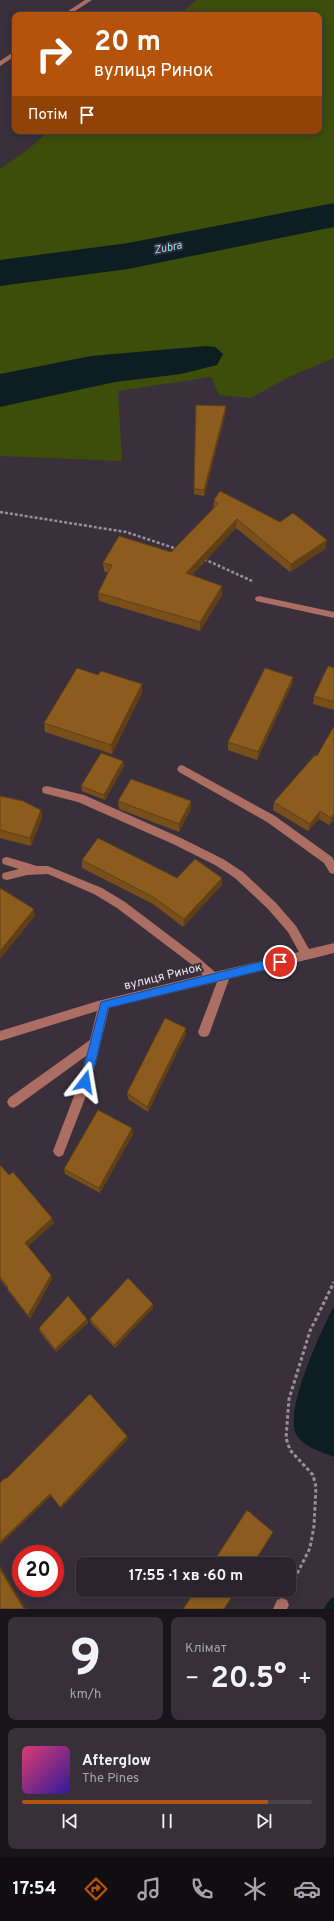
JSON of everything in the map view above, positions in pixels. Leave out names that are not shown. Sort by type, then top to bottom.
[{"type":"street","points":[[70,12],[89,0]]},
{"type":"street","points":[[0,64],[12,55]]},
{"type":"street","points":[[259,599],[334,615]]},
{"type":"street","points":[[182,769],[271,819],[328,860],[334,870]]},
{"type":"street","points":[[47,790],[80,798],[177,841],[219,862],[239,875],[272,906],[292,928],[307,955]]},
{"type":"street","points":[[7,861],[40,870]]},
{"type":"street","points":[[8,876],[27,871],[48,870],[98,891],[121,905],[195,961],[213,978]]},
{"type":"street","name":"вулиця Ринок","points":[[0,1036],[104,1005],[334,948]]},
{"type":"street","points":[[204,1032],[225,975]]},
{"type":"street","points":[[59,1151],[85,1082],[104,1005]]},
{"type":"street","points":[[13,1102],[96,1042]]},
{"type":"path","points":[[0,512],[126,532],[181,551]]},
{"type":"path","points":[[201,558],[258,584]]},
{"type":"path","points":[[281,1607],[310,1548],[316,1504],[316,1487],[313,1475],[290,1450],[286,1438],[289,1399],[310,1331],[334,1282]]},
{"type":"green space","points":[[197,0],[334,0],[334,358],[289,377],[251,398],[219,395],[211,377],[118,391],[122,461],[0,456],[0,169],[30,148],[45,134],[322,134],[322,12],[182,12]]},
{"type":"shaded area","points":[[206,346],[215,347],[223,354],[217,365],[181,374],[115,382],[0,407],[0,374],[91,356]]},
{"type":"shaded area","points":[[334,1306],[334,1457],[314,1449],[300,1440],[297,1436],[294,1425],[295,1410],[305,1371]]},
{"type":"building","points":[[196,405],[226,406],[204,490],[194,489]]},
{"type":"building","points":[[220,491],[280,522],[293,513],[327,540],[291,564],[237,519],[186,573],[222,586],[200,622],[98,593],[112,565],[103,563],[119,536],[171,552],[218,504],[214,500]]},
{"type":"building","points":[[328,666],[334,668],[334,702],[314,696]]},
{"type":"building","points":[[77,668],[98,675],[101,671],[142,684],[111,745],[44,723]]},
{"type":"building","points":[[265,668],[293,677],[258,752],[228,742]]},
{"type":"building","points":[[334,726],[334,814],[331,818],[320,811],[310,824],[274,802],[315,755],[317,756]]},
{"type":"building","points":[[101,753],[123,761],[104,795],[81,786]]},
{"type":"building","points":[[131,779],[191,801],[179,824],[118,801]]},
{"type":"building","points":[[0,796],[23,801],[41,810],[30,838],[0,830]]},
{"type":"building","points":[[98,838],[177,878],[195,859],[222,878],[184,919],[153,897],[82,860]]},
{"type":"building","points":[[0,888],[34,909],[0,951]]},
{"type":"building","points":[[165,1018],[186,1028],[147,1107],[127,1093]]},
{"type":"building","points":[[98,1110],[132,1128],[99,1188],[64,1169]]},
{"type":"building","points":[[0,1165],[9,1175],[13,1172],[52,1218],[25,1243],[51,1275],[28,1315],[0,1277]]},
{"type":"building","points":[[128,1278],[153,1304],[114,1345],[90,1319]]},
{"type":"building","points":[[68,1296],[87,1319],[55,1349],[39,1328]]},
{"type":"building","points":[[90,1394],[127,1436],[60,1507],[50,1494],[0,1542],[0,1483],[5,1478],[6,1479]]},
{"type":"building","points":[[247,1510],[273,1532],[257,1557],[217,1557]]},
{"type":"building","points":[[0,1569],[12,1589],[12,1597],[17,1597],[24,1609],[0,1609]]},
{"type":"building","points":[[191,1597],[232,1597],[224,1609],[183,1609]]},
{"type":"waterway","name":"Zubra","points":[[0,273],[128,256],[334,215]]},
{"type":"waterway","points":[[330,1609],[334,1603]]},
{"type":"route","points":[[85,1082],[104,1005],[280,962]]}]
